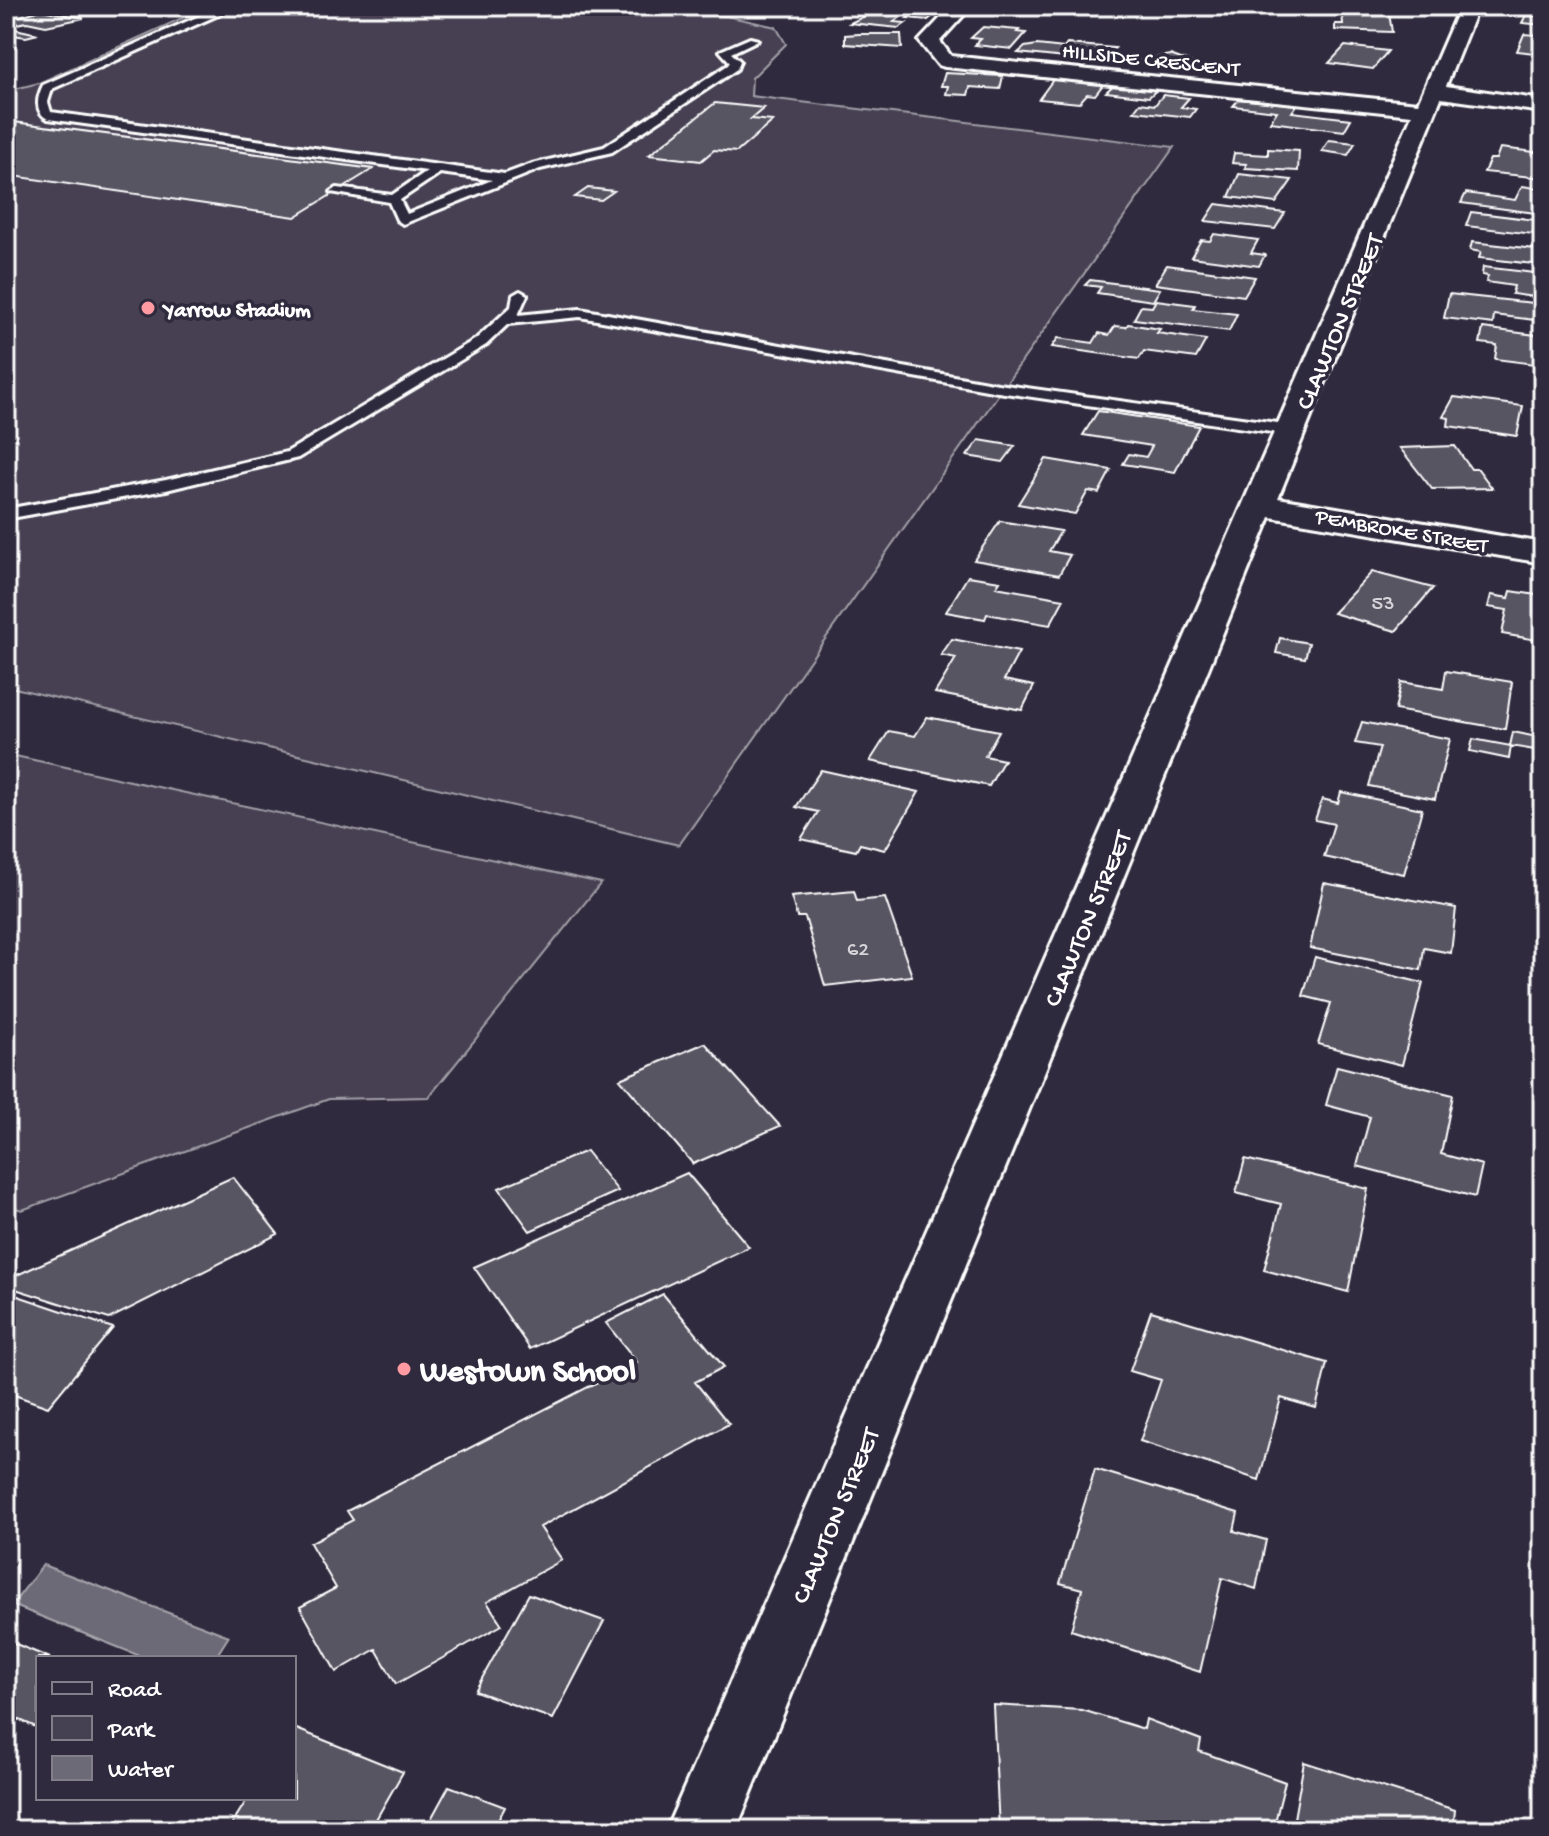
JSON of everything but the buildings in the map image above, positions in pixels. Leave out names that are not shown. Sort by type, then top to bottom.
[{"type":"street","name":"HILLSIDE CRESCENT","points":[[963,6],[929,41],[945,61],[1430,101]]},
{"type":"street","name":"CLAWTON STREET","points":[[701,1830],[1469,6]]},
{"type":"street","points":[[1430,101],[1543,106]]},
{"type":"street","name":"PEMBROKE STREET","points":[[1260,505],[1543,553]]},
{"type":"lane","points":[[291,6],[229,7],[47,87],[42,101],[44,111],[48,116],[506,178]]},
{"type":"lane","points":[[394,199],[403,220],[536,166],[608,150],[733,67],[735,61],[724,53],[753,40]]},
{"type":"lane","points":[[337,192],[394,199],[437,169]]},
{"type":"lane","points":[[6,514],[166,485],[292,455],[481,342],[517,308],[520,295]]},
{"type":"lane","points":[[504,320],[580,313],[998,388],[1292,430]]},
{"type":"green space","points":[[200,6],[624,6],[726,16],[776,27],[786,44],[752,78],[751,96],[1174,147],[679,845],[6,686],[6,91],[39,83],[189,15]]},
{"type":"green space","points":[[6,754],[601,883],[429,1097],[329,1099],[22,1210],[6,1205]]},
{"type":"water","points":[[43,1565],[229,1636],[216,1656],[140,1656],[12,1605]]},
{"type":"place","name":"Yarrow Stadium","points":[[148,308]]},
{"type":"place","name":"Westown School","points":[[404,1369]]}]
